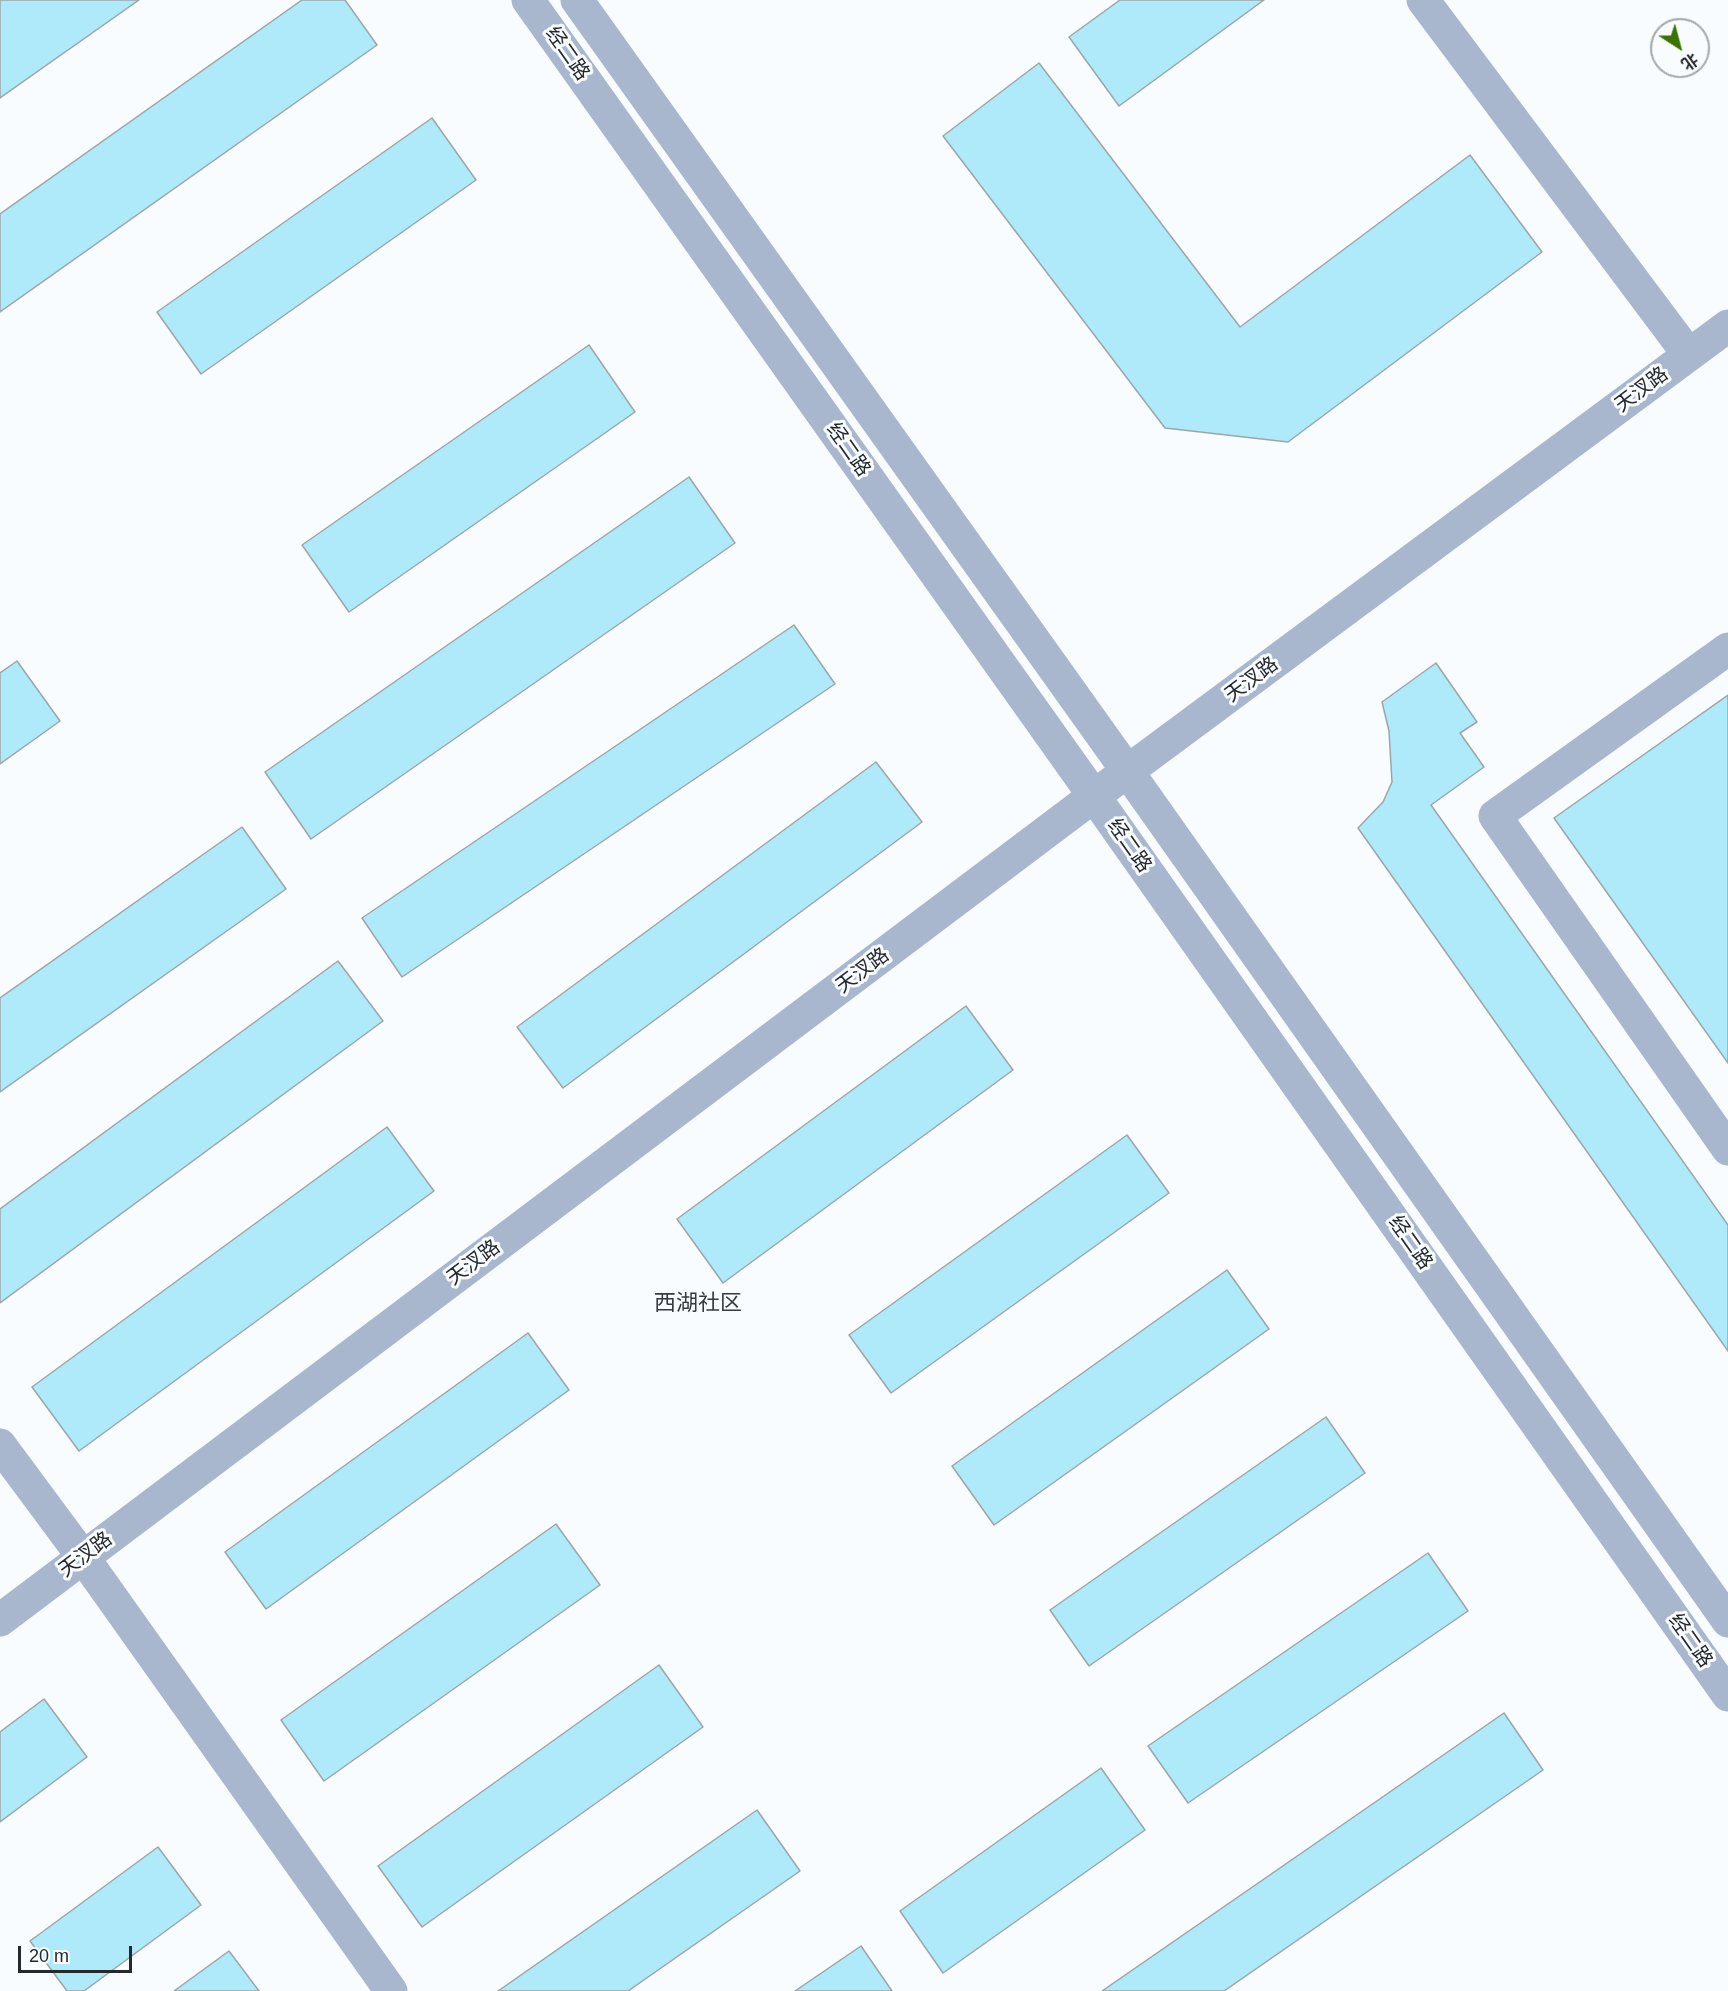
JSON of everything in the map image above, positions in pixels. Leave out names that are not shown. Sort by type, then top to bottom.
[{"type":"street","name":"经二路","points":[[528,0],[1094,796],[1728,1695]]},
{"type":"street","name":"经二路","points":[[578,0],[1128,772],[1728,1621]]},
{"type":"street","points":[[1423,0],[1689,355]]},
{"type":"street","name":"天汊路","points":[[0,1620],[1094,796],[1728,326]]},
{"type":"street","points":[[1728,649],[1495,816],[1728,1149]]},
{"type":"street","points":[[0,1445],[83,1557],[391,1991]]},
{"type":"building","points":[[0,0],[139,0],[0,98]]},
{"type":"building","points":[[302,0],[345,0],[377,45],[0,312],[0,214]]},
{"type":"building","points":[[1120,0],[1264,0],[1119,106],[1069,37]]},
{"type":"building","points":[[1039,63],[1240,327],[1470,155],[1542,252],[1288,442],[1165,428],[943,136]]},
{"type":"building","points":[[432,118],[476,180],[201,374],[157,312]]},
{"type":"building","points":[[589,345],[635,412],[349,612],[302,545]]},
{"type":"building","points":[[689,477],[735,543],[311,839],[265,772]]},
{"type":"building","points":[[794,625],[835,684],[402,977],[362,918]]},
{"type":"building","points":[[17,661],[60,721],[0,764],[0,673]]},
{"type":"building","points":[[1436,663],[1477,722],[1460,733],[1484,767],[1431,805],[1728,1225],[1728,1351],[1358,828],[1383,802],[1392,782],[1389,731],[1382,702]]},
{"type":"building","points":[[1728,695],[1728,1063],[1554,818]]},
{"type":"building","points":[[876,762],[922,822],[563,1088],[517,1027]]},
{"type":"building","points":[[242,827],[286,889],[0,1092],[0,998]]},
{"type":"building","points":[[338,961],[383,1021],[0,1303],[0,1209]]},
{"type":"building","points":[[966,1006],[1013,1070],[723,1283],[677,1219]]},
{"type":"building","points":[[387,1127],[434,1191],[79,1451],[32,1387]]},
{"type":"building","points":[[1127,1135],[1169,1193],[891,1393],[849,1335]]},
{"type":"building","points":[[1227,1270],[1269,1329],[994,1525],[952,1466]]},
{"type":"building","points":[[528,1333],[569,1390],[266,1609],[225,1552]]},
{"type":"building","points":[[1326,1417],[1365,1473],[1089,1666],[1050,1610]]},
{"type":"building","points":[[556,1524],[600,1585],[324,1781],[281,1720]]},
{"type":"building","points":[[1428,1553],[1468,1611],[1188,1803],[1148,1746]]},
{"type":"building","points":[[659,1665],[703,1727],[422,1927],[378,1866]]},
{"type":"building","points":[[44,1699],[87,1757],[0,1822],[0,1732]]},
{"type":"building","points":[[1504,1713],[1543,1770],[1224,1991],[1102,1991]]},
{"type":"building","points":[[1101,1768],[1145,1830],[943,1973],[900,1911]]},
{"type":"building","points":[[757,1810],[800,1871],[628,1991],[498,1991]]},
{"type":"building","points":[[158,1847],[201,1905],[84,1991],[67,1991],[30,1941]]},
{"type":"building","points":[[861,1946],[892,1991],[795,1991]]},
{"type":"building","points":[[229,1951],[259,1991],[174,1991]]},
{"type":"district","name":"西湖社区","points":[[698,1304]]}]
